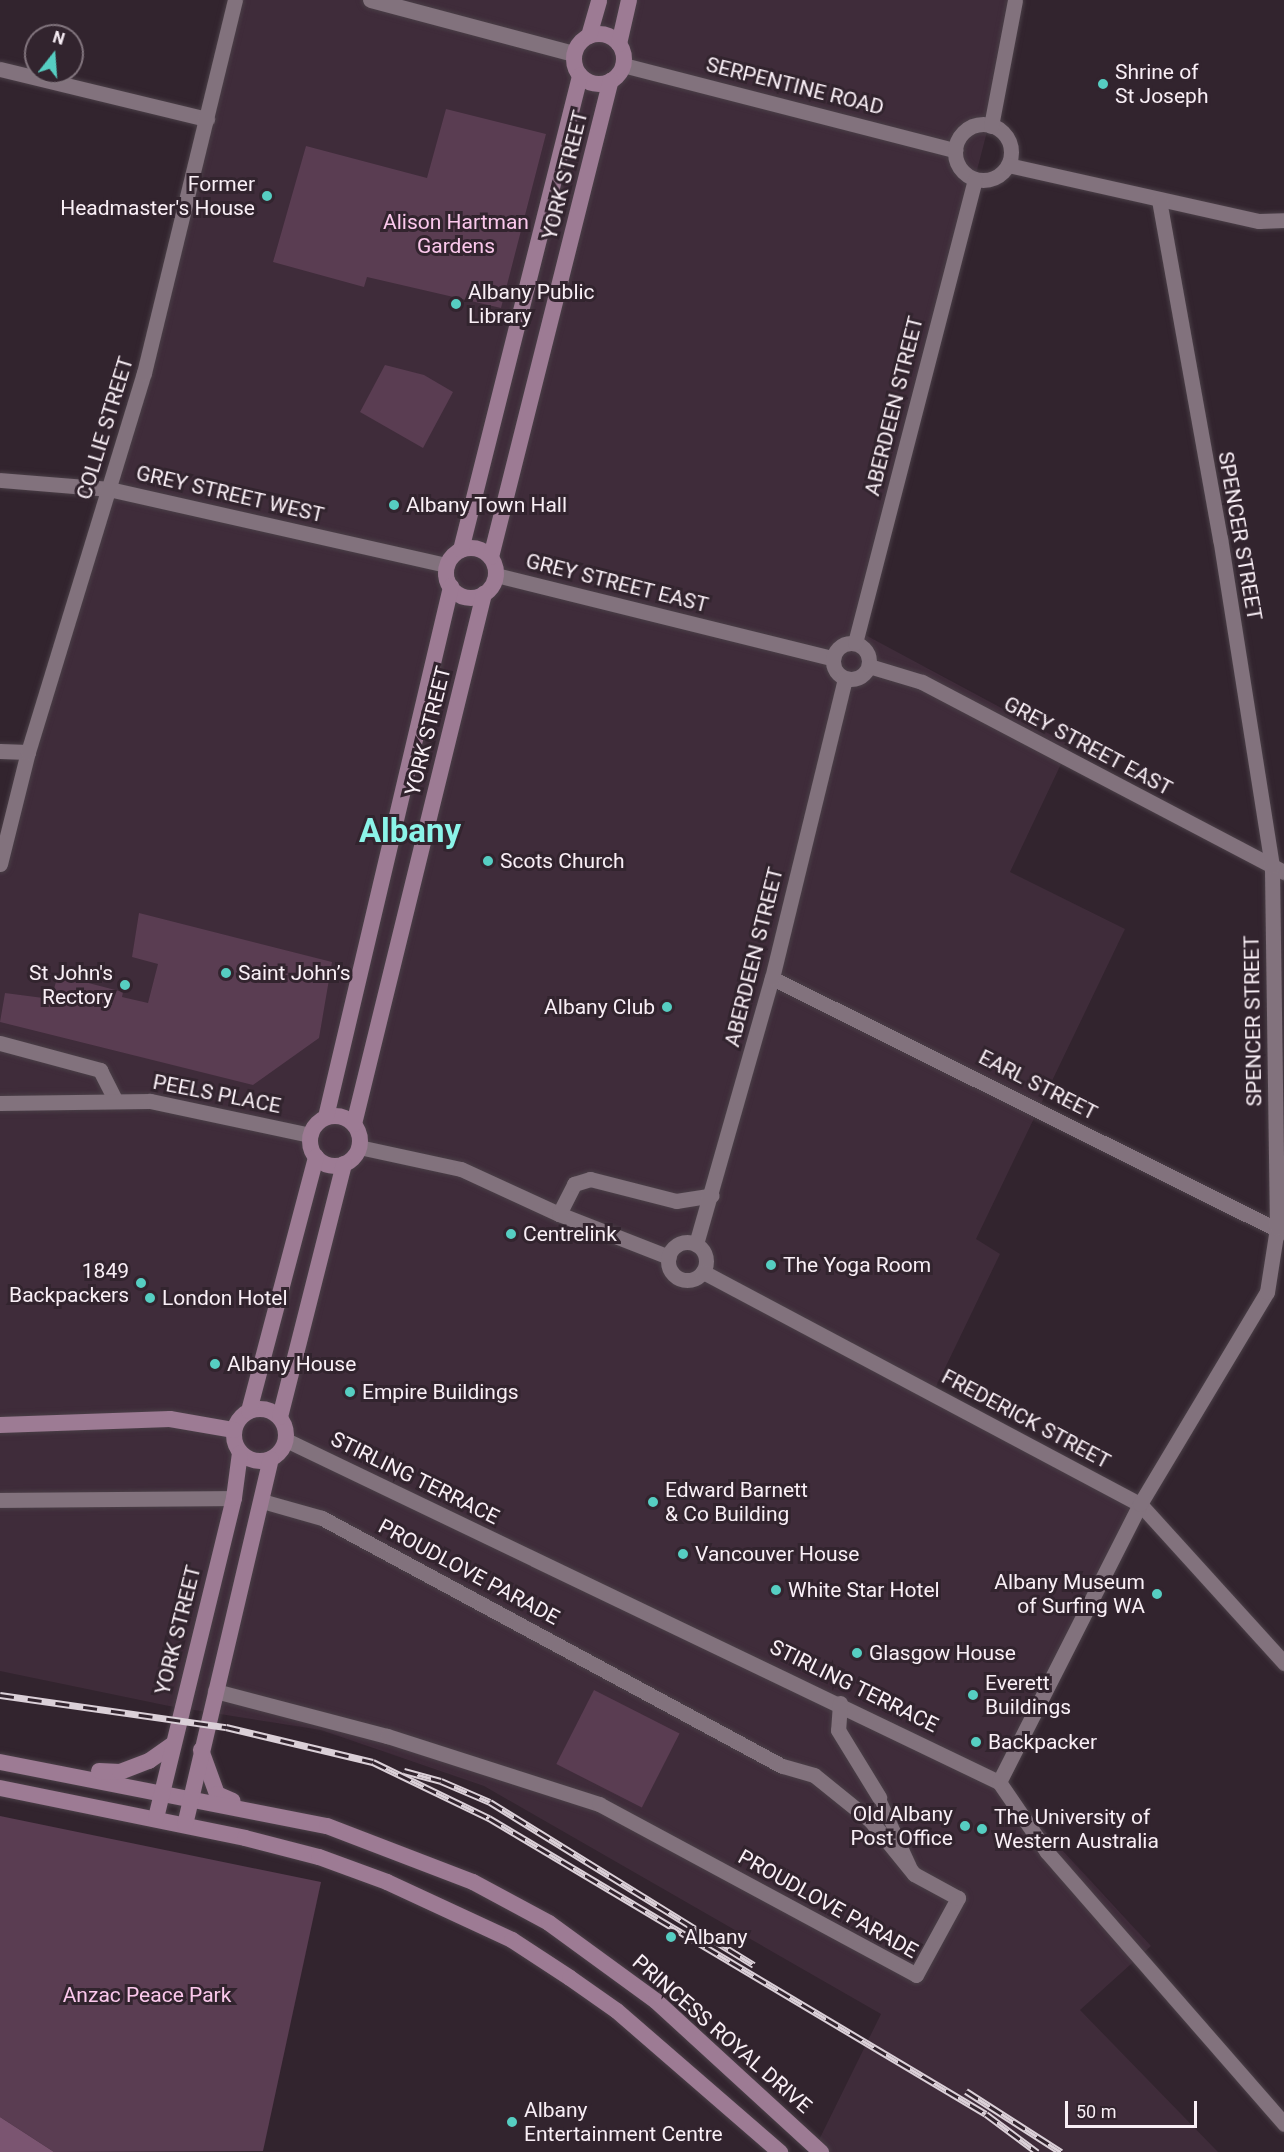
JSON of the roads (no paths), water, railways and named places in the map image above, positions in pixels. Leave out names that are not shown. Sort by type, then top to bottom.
[{"type":"main road","points":[[574,54],[589,36],[600,0]]},
{"type":"main road","points":[[623,65],[619,44],[629,0]]},
{"type":"main road","points":[[589,36],[605,35],[619,44]]},
{"type":"main road","name":"YORK STREET","points":[[460,550],[580,76],[574,54]]},
{"type":"main road","name":"YORK STREET","points":[[491,557],[611,81],[623,65]]},
{"type":"main road","name":"YORK STREET","points":[[580,76],[595,84],[611,81]]},
{"type":"main road","points":[[477,549],[491,557],[496,575],[484,594],[466,597],[451,587],[447,566],[460,550],[477,549]]},
{"type":"main road","name":"YORK STREET","points":[[326,1117],[451,587]]},
{"type":"main road","name":"YORK STREET","points":[[354,1124],[484,594]]},
{"type":"main road","points":[[185,1826],[206,1724],[271,1459],[286,1440],[280,1417],[345,1164],[360,1147],[354,1124],[341,1116],[326,1117],[310,1135],[316,1157],[249,1411],[234,1430]]},
{"type":"main road","points":[[316,1157],[329,1165],[345,1164]]},
{"type":"main road","points":[[249,1411],[265,1409],[280,1417]]},
{"type":"main road","points":[[0,1425],[170,1419],[234,1430]]},
{"type":"main road","points":[[234,1430],[240,1453],[255,1461],[271,1459]]},
{"type":"main road","name":"YORK STREET","points":[[156,1818],[234,1498],[240,1453]]},
{"type":"main road","points":[[234,1498],[262,1501]]},
{"type":"main road","points":[[188,1684],[214,1691]]},
{"type":"main road","points":[[0,1761],[120,1772],[149,1761],[173,1744]]},
{"type":"main road","points":[[201,1749],[217,1794],[248,1808]]},
{"type":"main road","name":"PRINCESS ROYAL DRIVE","points":[[0,1761],[248,1808],[327,1826],[400,1852],[473,1882],[549,1923],[656,2001],[816,2150]]},
{"type":"main road","points":[[0,1788],[156,1818],[319,1857],[387,1882],[512,1940],[617,2011],[780,2152]]},
{"type":"street","name":"COLLIE STREET","points":[[0,864],[28,752],[144,374],[235,0]]},
{"type":"street","points":[[371,0],[422,6],[574,54]]},
{"type":"street","points":[[991,126],[1015,0]]},
{"type":"street","name":"SERPENTINE ROAD","points":[[623,65],[955,150]]},
{"type":"street","points":[[0,69],[207,119]]},
{"type":"street","points":[[981,124],[1000,130],[1010,146],[1008,165],[994,178],[975,179],[960,169],[955,150],[964,132],[981,124]]},
{"type":"street","points":[[1008,165],[1259,221],[1284,220]]},
{"type":"street","name":"ABERDEEN STREET","points":[[855,643],[975,179]]},
{"type":"street","name":"SPENCER STREET","points":[[999,1782],[1140,1504],[1268,1292],[1280,1231],[1278,869],[1160,199]]},
{"type":"street","name":"GREY STREET WEST","points":[[0,480],[109,489],[447,566]]},
{"type":"street","name":"GREY STREET EAST","points":[[496,575],[832,658]]},
{"type":"street","points":[[855,643],[868,655],[869,666],[857,679],[845,679],[835,671],[832,658],[843,644],[855,643]]},
{"type":"street","name":"GREY STREET EAST","points":[[869,666],[922,682],[1278,869]]},
{"type":"street","name":"ABERDEEN STREET","points":[[696,1244],[712,1195],[772,978],[845,679]]},
{"type":"street","points":[[0,752],[28,752]]},
{"type":"street","name":"EARL STREET","points":[[772,978],[1280,1231]]},
{"type":"street","points":[[0,1043],[100,1070],[115,1100]]},
{"type":"street","name":"PEELS PLACE","points":[[0,1102],[40,1105],[115,1100],[174,1104],[310,1135]]},
{"type":"street","points":[[360,1147],[461,1169],[559,1214],[669,1257]]},
{"type":"street","points":[[559,1214],[574,1184],[590,1179],[676,1201],[712,1195]]},
{"type":"street","points":[[680,1244],[696,1244],[705,1254],[703,1272],[693,1279],[680,1278],[670,1269],[669,1257],[680,1244]]},
{"type":"street","name":"FREDERICK STREET","points":[[703,1272],[1140,1504],[1284,1663]]},
{"type":"street","name":"STIRLING TERRACE","points":[[286,1440],[501,1546],[840,1703],[999,1782],[1047,1852],[1284,2124]]},
{"type":"street","points":[[0,1500],[234,1498]]},
{"type":"street","name":"PROUDLOVE PARADE","points":[[214,1691],[387,1736],[599,1804],[916,1976],[958,1898],[914,1874],[871,1821],[814,1775],[782,1766],[322,1518],[262,1501]]},
{"type":"street","points":[[840,1703],[838,1730],[879,1797],[914,1874]]},
{"type":"railway","points":[[0,1695],[226,1727],[373,1762],[489,1818],[986,2114],[1037,2152]]},
{"type":"railway","points":[[404,1771],[441,1781],[490,1802],[754,1965]]},
{"type":"railway","points":[[966,2091],[1061,2152]]},
{"type":"place","name":"Shrine of St Joseph","points":[[1103,84]]},
{"type":"place","name":"Former Headmaster's House","points":[[267,196]]},
{"type":"place","name":"Albany Public Library","points":[[456,304]]},
{"type":"place","name":"Albany Town Hall","points":[[394,505]]},
{"type":"place","name":"Scots Church","points":[[488,861]]},
{"type":"place","name":"Saint John’s","points":[[226,973]]},
{"type":"place","name":"St John's Rectory","points":[[125,985]]},
{"type":"place","name":"Albany Club","points":[[667,1007]]},
{"type":"place","name":"Centrelink","points":[[511,1234]]},
{"type":"place","name":"The Yoga Room","points":[[771,1265]]},
{"type":"place","name":"1849 Backpackers","points":[[141,1283]]},
{"type":"place","name":"London Hotel","points":[[150,1298]]},
{"type":"place","name":"Albany House","points":[[215,1364]]},
{"type":"place","name":"Empire Buildings","points":[[350,1392]]},
{"type":"place","name":"Edward Barnett & Co Building","points":[[653,1502]]},
{"type":"place","name":"Vancouver House","points":[[683,1554]]},
{"type":"place","name":"White Star Hotel","points":[[776,1590]]},
{"type":"place","name":"Albany Museum of Surfing WA","points":[[1157,1594]]},
{"type":"place","name":"Glasgow House","points":[[857,1653]]},
{"type":"place","name":"Everett Buildings","points":[[973,1695]]},
{"type":"place","name":"Backpacker","points":[[976,1742]]},
{"type":"place","name":"Old Albany Post Office","points":[[965,1826]]},
{"type":"place","name":"The University of Western Australia","points":[[982,1829]]},
{"type":"place","name":"Albany","points":[[671,1937]]},
{"type":"place","name":"Albany Entertainment Centre","points":[[512,2122]]},
{"type":"district","name":"Albany","points":[[410,831]]},
{"type":"park label","name":"Alison Hartman Gardens","points":[[456,234]]},
{"type":"park label","name":"Anzac Peace Park","points":[[147,1995]]}]
